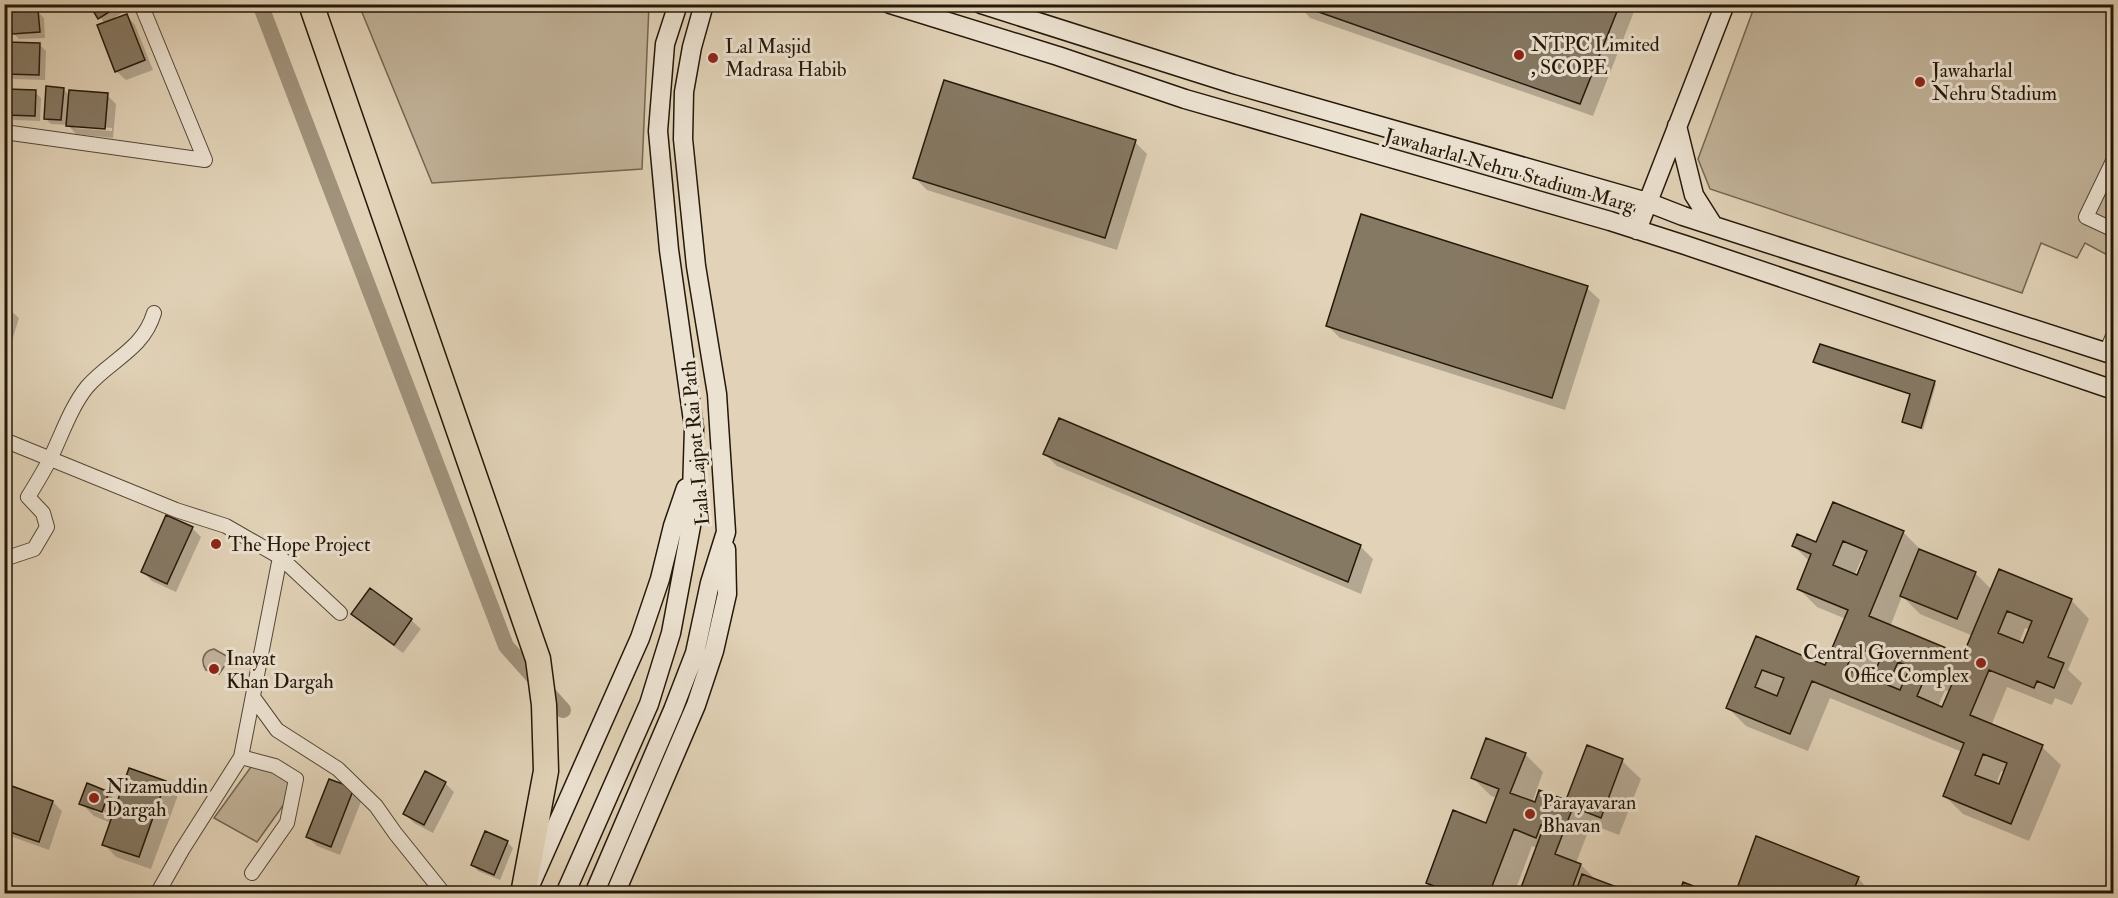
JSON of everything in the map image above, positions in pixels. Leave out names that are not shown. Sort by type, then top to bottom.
[{"type":"highway","points":[[311,4],[538,659],[544,705],[546,771],[525,894]]},
{"type":"street","points":[[4,132],[205,160],[141,4]]},
{"type":"street","name":"Lala Lajpat Rai Path","points":[[565,894],[649,704],[671,633],[691,526],[694,428],[669,250],[658,131],[665,44],[678,4]]},
{"type":"street","name":"Lala Lajpat Rai Path","points":[[594,894],[695,653],[710,583],[726,532],[717,394],[696,267],[683,140],[684,92],[692,47],[704,4]]},
{"type":"street","name":"Jawaharlal Nehru Stadium Marg","points":[[890,4],[1185,99],[1637,230],[2114,390]]},
{"type":"street","name":"Jawaharlal Nehru Stadium Marg","points":[[981,4],[1233,84],[1647,202],[2110,353]]},
{"type":"street","points":[[1637,230],[1725,4]]},
{"type":"street","points":[[1677,126],[1694,195],[1713,225]]},
{"type":"street","points":[[2114,159],[2086,217],[2114,230]]},
{"type":"street","points":[[4,559],[34,549],[47,527],[43,513],[28,497],[86,388],[110,364],[133,348],[151,323],[154,313]]},
{"type":"street","points":[[2110,353],[2114,334]]},
{"type":"street","points":[[4,440],[176,510],[226,526],[280,557],[340,613]]},
{"type":"street","points":[[525,894],[640,638],[660,579],[673,526],[692,473]]},
{"type":"street","points":[[615,894],[696,705],[714,651],[727,594],[726,532]]},
{"type":"street","points":[[157,894],[242,756],[280,557]]},
{"type":"street","points":[[253,697],[277,730],[338,769],[376,806],[444,894]]},
{"type":"street","points":[[242,756],[275,766],[296,779],[287,823],[252,873]]},
{"type":"shaded area","points":[[359,5],[649,5],[642,169],[432,183]]},
{"type":"shaded area","name":"Jawaharlal Nehru Stadium","points":[[1755,5],[2113,5],[2113,258],[2085,243],[2077,258],[2041,243],[2022,293],[1710,189],[1698,159]]},
{"type":"shaded area","points":[[214,649],[230,658],[219,674],[206,670],[203,663],[205,654]]},
{"type":"shaded area","points":[[256,760],[297,786],[257,842],[214,818]]},
{"type":"building","points":[[89,4],[122,4],[98,19]]},
{"type":"building","name":"NTPC Limited , SCOPE","points":[[1296,4],[1620,4],[1580,104]]},
{"type":"building","points":[[38,10],[40,32],[12,34],[10,12]]},
{"type":"building","points":[[127,14],[145,60],[115,72],[97,25]]},
{"type":"building","points":[[7,42],[40,43],[39,75],[6,74]]},
{"type":"building","points":[[944,80],[1136,140],[1105,238],[913,178]]},
{"type":"building","points":[[46,86],[64,88],[61,120],[44,119]]},
{"type":"building","points":[[7,89],[36,90],[35,116],[6,115]]},
{"type":"building","points":[[69,90],[108,93],[105,129],[66,126]]},
{"type":"building","points":[[1361,214],[1588,286],[1552,398],[1326,326]]},
{"type":"building","points":[[1820,344],[1935,381],[1921,428],[1902,422],[1910,394],[1813,362]]},
{"type":"building","points":[[1059,418],[1361,545],[1348,582],[1043,454]]},
{"type":"building","name":"Central Government Office Complex","points":[[1833,502],[1904,531],[1869,616],[1963,655],[1999,569],[2072,599],[2048,657],[2064,663],[2054,688],[2037,681],[2034,688],[1989,670],[1970,715],[2043,745],[2011,824],[1943,796],[1964,743],[1812,681],[1790,734],[1726,708],[1756,636],[1825,665],[1848,610],[1797,589],[1811,554],[1792,546],[1797,534],[1816,542]],"holes":[[[1843,541],[1867,551],[1857,575],[1833,565]],[[2007,611],[2032,621],[2023,643],[1998,633]],[[1855,647],[1881,657],[1872,680],[1846,669]],[[1898,662],[1910,667],[1900,690],[1888,685]],[[1762,670],[1784,678],[1777,696],[1755,687]],[[1927,673],[1952,684],[1942,707],[1917,696]],[[1983,754],[2007,763],[1999,784],[1975,775]]]},
{"type":"building","points":[[166,515],[193,527],[167,584],[141,572]]},
{"type":"building","points":[[1919,549],[1976,572],[1957,619],[1900,596]]},
{"type":"building","points":[[370,588],[412,619],[394,645],[351,614]]},
{"type":"building","name":"Parayavaran Bhavan","points":[[1486,738],[1526,753],[1510,793],[1535,802],[1539,790],[1566,800],[1587,745],[1623,759],[1601,818],[1573,807],[1555,854],[1581,864],[1570,894],[1519,893],[1544,826],[1541,825],[1536,838],[1514,829],[1489,894],[1455,894],[1426,883],[1453,810],[1486,823],[1499,789],[1471,778]]},
{"type":"building","points":[[129,768],[166,781],[139,857],[102,845]]},
{"type":"building","points":[[425,771],[446,782],[424,825],[403,814]]},
{"type":"building","points":[[329,779],[354,788],[331,847],[306,837]]},
{"type":"building","name":"Nizamuddin Dargah","points":[[87,783],[109,792],[102,812],[79,804]]},
{"type":"building","points":[[9,785],[53,801],[39,842],[4,830],[4,799]]},
{"type":"building","points":[[485,831],[508,841],[494,875],[471,865]]},
{"type":"building","points":[[1756,836],[1859,877],[1852,894],[1735,894]]},
{"type":"building","points":[[1582,874],[1622,889],[1621,894],[1575,894]]},
{"type":"building","points":[[1683,882],[1714,894],[1679,894]]},
{"type":"waterway","points":[[260,4],[506,646],[563,710]]},
{"type":"place","name":"NTPC Limited , SCOPE","points":[[1519,55]]},
{"type":"place","name":"Lal Masjid Madrasa Habib","points":[[713,58]]},
{"type":"place","name":"Jawaharlal Nehru Stadium","points":[[1920,82]]},
{"type":"place","name":"The Hope Project","points":[[216,544]]},
{"type":"place","name":"Central Government Office Complex","points":[[1981,663]]},
{"type":"place","name":"Inayat Khan Dargah","points":[[214,669]]},
{"type":"place","name":"Nizamuddin Dargah","points":[[94,798]]},
{"type":"place","name":"Parayavaran Bhavan","points":[[1530,814]]}]
